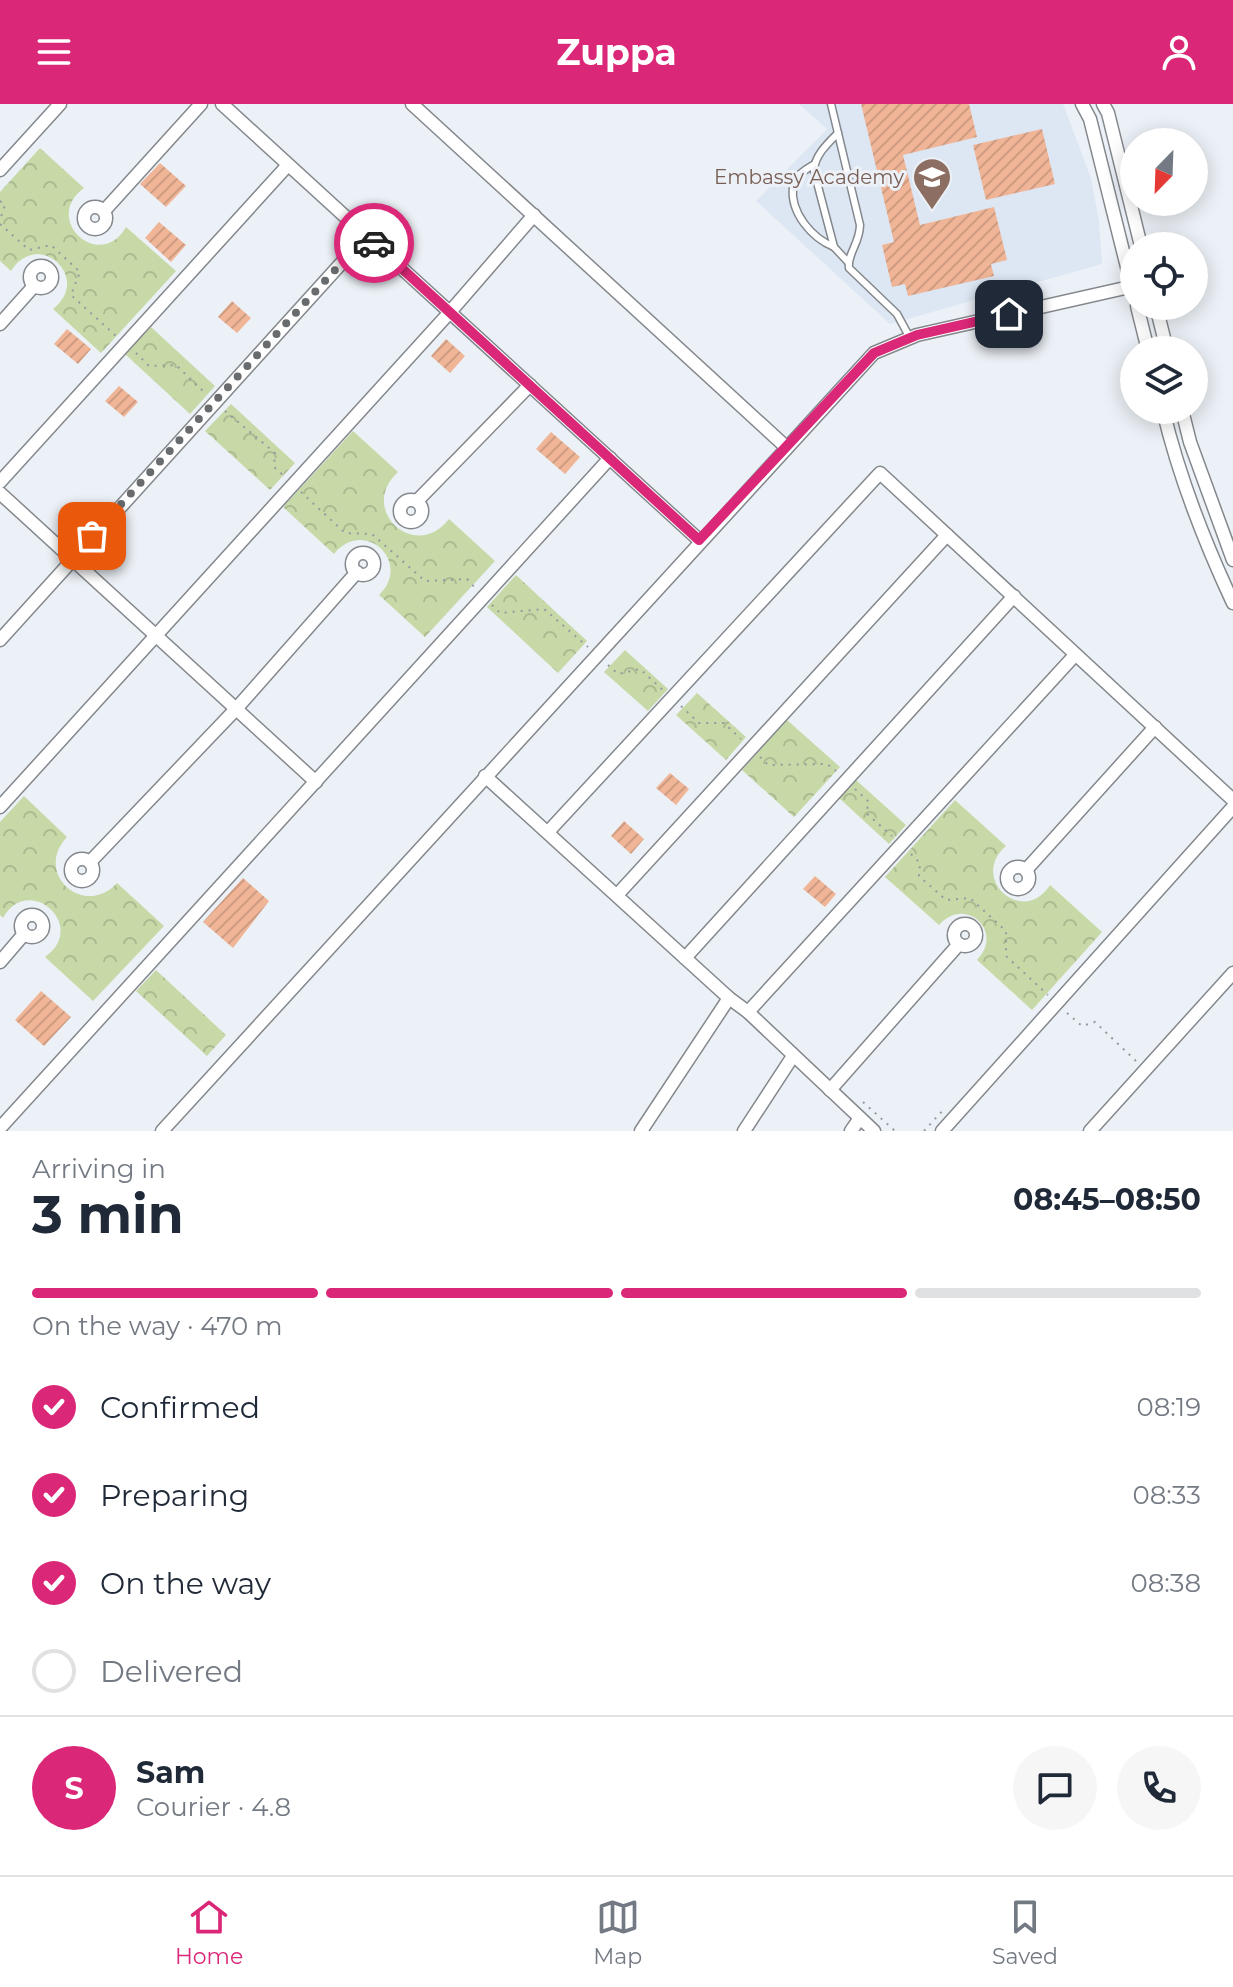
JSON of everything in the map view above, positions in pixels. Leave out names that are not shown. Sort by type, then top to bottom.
[{"type":"street","points":[[0,170],[60,104]]},
{"type":"street","points":[[104,211],[201,104]]},
{"type":"street","points":[[222,104],[699,540]]},
{"type":"street","points":[[412,104],[786,447]]},
{"type":"street","points":[[1082,104],[1090,119],[1120,238]]},
{"type":"street","points":[[1103,104],[1108,113],[1138,232]]},
{"type":"street","points":[[0,482],[288,165]]},
{"type":"street","points":[[0,807],[450,312],[534,215]]},
{"type":"street","points":[[0,640],[366,236]]},
{"type":"street","points":[[0,324],[34,286]]},
{"type":"street","points":[[162,1131],[699,540],[874,353],[910,338],[1120,292]]},
{"type":"street","points":[[417,501],[530,385]]},
{"type":"street","points":[[1166,424],[1210,555],[1233,603]]},
{"type":"street","points":[[1186,424],[1233,560]]},
{"type":"street","points":[[0,1128],[610,458]]},
{"type":"street","points":[[548,832],[880,473],[1233,800]]},
{"type":"street","points":[[0,493],[316,782]]},
{"type":"street","points":[[618,894],[947,535]]},
{"type":"street","points":[[90,862],[236,709],[357,572]]},
{"type":"street","points":[[685,958],[1014,596]]},
{"type":"street","points":[[748,1012],[1075,655]]},
{"type":"street","points":[[1026,870],[1155,727]]},
{"type":"street","points":[[485,776],[748,1012],[874,1131]]},
{"type":"street","points":[[942,1131],[1233,807]]},
{"type":"street","points":[[0,962],[24,934]]},
{"type":"street","points":[[830,1090],[957,945]]},
{"type":"street","points":[[1090,1131],[1233,973]]},
{"type":"street","points":[[641,1131],[729,998]]},
{"type":"street","points":[[744,1131],[793,1056]]},
{"type":"street","points":[[851,1131],[860,1118]]},
{"type":"lane","points":[[831,104],[860,225],[857,245],[848,262]]},
{"type":"lane","points":[[838,133],[814,164],[799,174],[792,186],[794,201],[800,218],[812,233],[834,247],[848,262],[849,268],[897,314],[910,338]]},
{"type":"lane","points":[[814,164],[834,247]]},
{"type":"path","points":[[0,201],[5,205],[0,222],[29,250],[51,245],[80,272],[71,295],[149,366],[176,365],[275,453],[274,467],[345,533],[372,534],[425,581],[467,579],[500,613],[544,609],[618,674],[640,669],[699,723],[724,723],[768,765],[827,764],[869,802],[866,813],[920,863],[919,876],[946,900],[970,898],[1006,931],[1006,956],[1082,1026],[1095,1022],[1146,1070]]},
{"type":"path","points":[[965,919],[975,922],[982,934],[980,943],[975,949],[957,945],[949,931],[955,922],[965,919]]},
{"type":"path","points":[[860,1100],[895,1131]]},
{"type":"shaded area","name":"Embassy Academy","points":[[799,104],[1063,104],[1091,178],[1099,221],[1102,264],[890,324],[756,201],[827,129]]},
{"type":"green space","points":[[40,148],[84,188],[72,200],[69,214],[79,236],[90,243],[102,245],[115,240],[126,227],[176,271],[101,353],[53,309],[64,297],[67,284],[57,262],[35,254],[22,259],[11,271],[0,261],[0,192]]},
{"type":"green space","points":[[151,327],[215,386],[190,414],[125,354]]},
{"type":"green space","points":[[231,404],[295,463],[270,490],[205,431]]},
{"type":"green space","points":[[353,431],[398,472],[387,486],[384,501],[387,515],[395,526],[407,533],[421,535],[435,531],[449,519],[495,561],[425,637],[379,595],[388,582],[391,569],[388,558],[380,548],[358,540],[346,544],[334,554],[283,507]]},
{"type":"green space","points":[[516,575],[587,641],[558,673],[487,607]]},
{"type":"green space","points":[[625,650],[668,689],[648,711],[604,672]]},
{"type":"green space","points":[[697,693],[746,737],[726,760],[676,715]]},
{"type":"green space","points":[[787,720],[840,767],[794,817],[742,770]]},
{"type":"green space","points":[[856,780],[906,825],[889,844],[839,798]]},
{"type":"green space","points":[[24,796],[67,837],[58,851],[56,864],[59,877],[67,887],[78,894],[90,896],[104,893],[117,883],[164,926],[93,1001],[45,957],[57,945],[61,932],[58,919],[50,909],[39,902],[27,900],[14,905],[3,918],[0,915],[0,822]]},
{"type":"green space","points":[[955,800],[1006,846],[996,859],[993,872],[996,884],[1004,894],[1015,900],[1027,901],[1039,897],[1050,885],[1102,932],[1032,1010],[977,960],[987,938],[978,920],[960,914],[949,917],[939,925],[885,877]]},
{"type":"green space","points":[[156,970],[226,1035],[207,1056],[136,991]]},
{"type":"building","points":[[861,104],[969,104],[977,137],[903,155],[920,225],[994,207],[1007,260],[991,264],[994,276],[908,296],[905,284],[892,287],[882,245],[894,242]]},
{"type":"building","points":[[1042,129],[1055,184],[986,200],[973,145]]},
{"type":"building","points":[[160,163],[186,186],[166,207],[140,184]]},
{"type":"building","points":[[159,222],[186,245],[171,262],[145,238]]},
{"type":"building","points":[[232,301],[251,318],[237,333],[218,317]]},
{"type":"building","points":[[67,329],[91,349],[78,364],[54,344]]},
{"type":"building","points":[[446,339],[465,356],[450,373],[431,356]]},
{"type":"building","points":[[119,386],[138,402],[124,417],[105,401]]},
{"type":"building","points":[[551,432],[580,457],[565,474],[536,449]]},
{"type":"building","points":[[670,773],[689,789],[676,805],[656,788]]},
{"type":"building","points":[[624,821],[644,839],[631,854],[611,836]]},
{"type":"building","points":[[815,876],[836,894],[825,907],[803,889]]},
{"type":"building","points":[[243,878],[269,901],[233,948],[203,922]]},
{"type":"building","points":[[41,991],[71,1017],[44,1046],[15,1020]]},
{"type":"way so far","points":[[92,536],[366,236],[374,243]]},
{"type":"place","name":"Embassy Academy","points":[[932,211]]},
{"type":"route","points":[[374,243],[699,540],[874,353],[917,335],[1009,314]]}]
